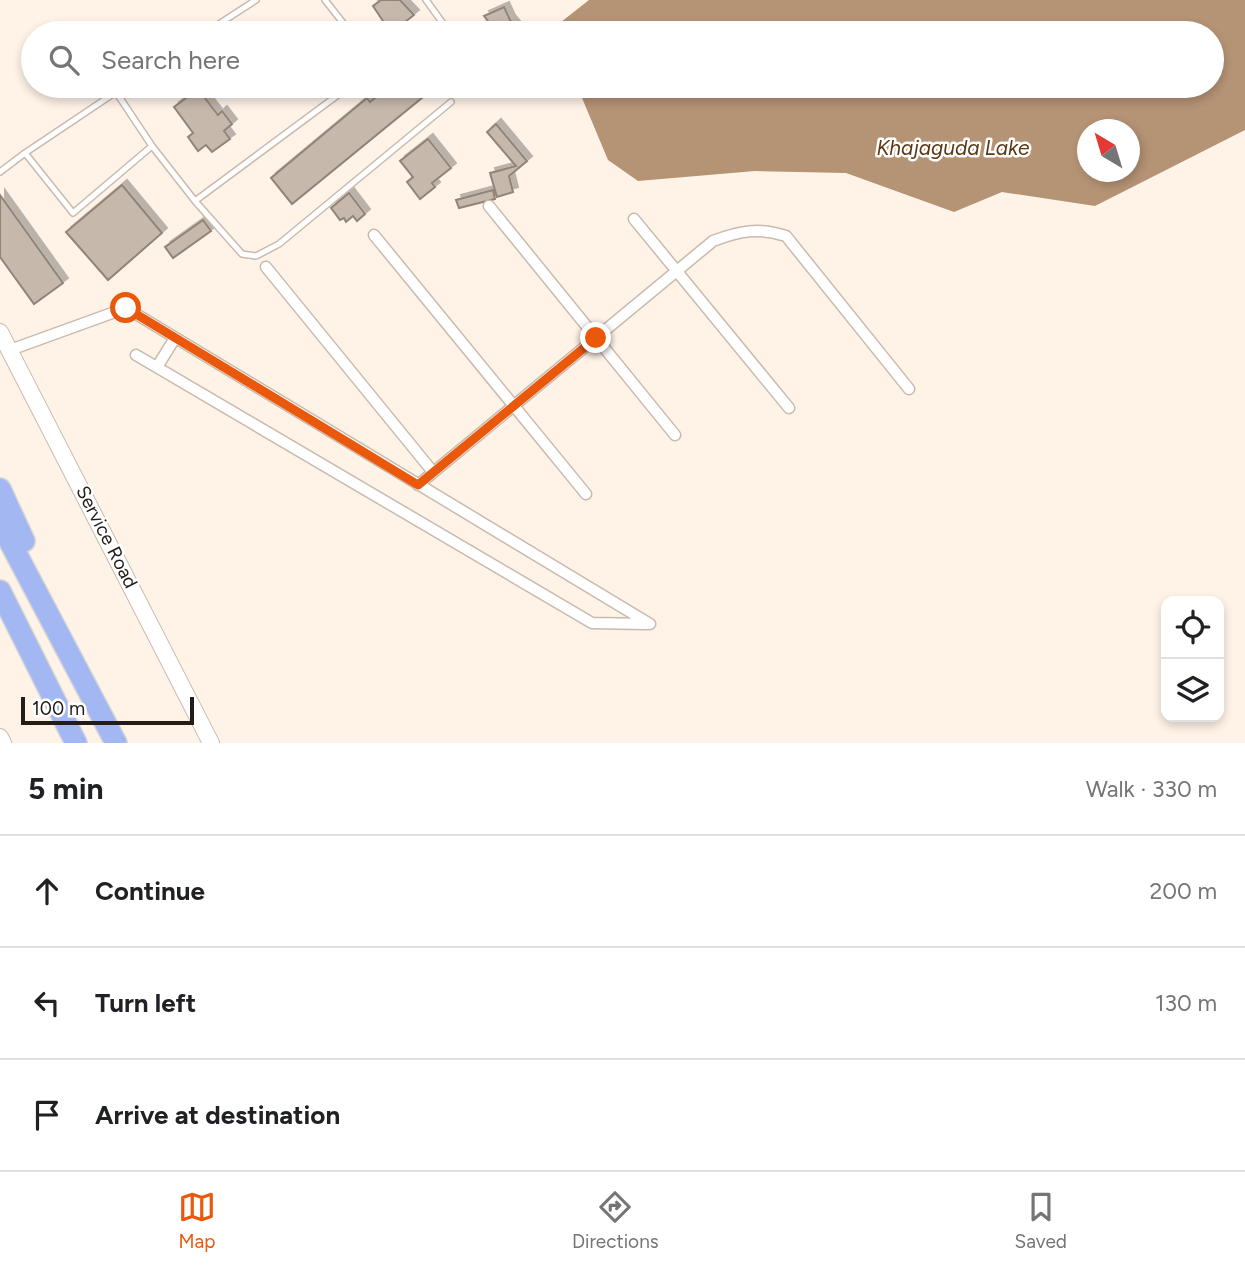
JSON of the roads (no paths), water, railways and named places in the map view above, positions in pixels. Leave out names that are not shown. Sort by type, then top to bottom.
[{"type":"highway","points":[[0,489],[92,695]]},
{"type":"highway","points":[[0,523],[116,743]]},
{"type":"highway","points":[[0,591],[76,743]]},
{"type":"highway","points":[[0,614],[60,712]]},
{"type":"main road","name":"Service Road","points":[[0,332],[211,743]]},
{"type":"main road","points":[[0,737],[3,743]]},
{"type":"street","points":[[489,206],[675,435]]},
{"type":"street","points":[[634,219],[789,408]]},
{"type":"street","points":[[418,485],[713,241],[738,232],[766,229],[786,236],[909,389]]},
{"type":"street","points":[[374,235],[586,494]]},
{"type":"street","points":[[266,267],[433,472]]},
{"type":"street","points":[[10,350],[126,308],[650,624],[592,623],[136,355]]},
{"type":"street","points":[[157,367],[175,338]]},
{"type":"lane","points":[[224,21],[256,0]]},
{"type":"lane","points":[[326,0],[342,21]]},
{"type":"lane","points":[[426,0],[441,21]]},
{"type":"lane","points":[[0,172],[107,98]]},
{"type":"lane","points":[[120,98],[152,146],[195,201],[243,254],[256,256],[279,244],[450,102]]},
{"type":"lane","points":[[195,201],[334,98]]},
{"type":"lane","points":[[25,153],[73,213],[152,146]]},
{"type":"water","name":"Khajaguda Lake","points":[[589,0],[1245,0],[1245,130],[1095,206],[1002,192],[954,212],[846,173],[755,171],[638,181],[608,160],[582,98],[1224,98],[1224,21],[562,21]]}]
